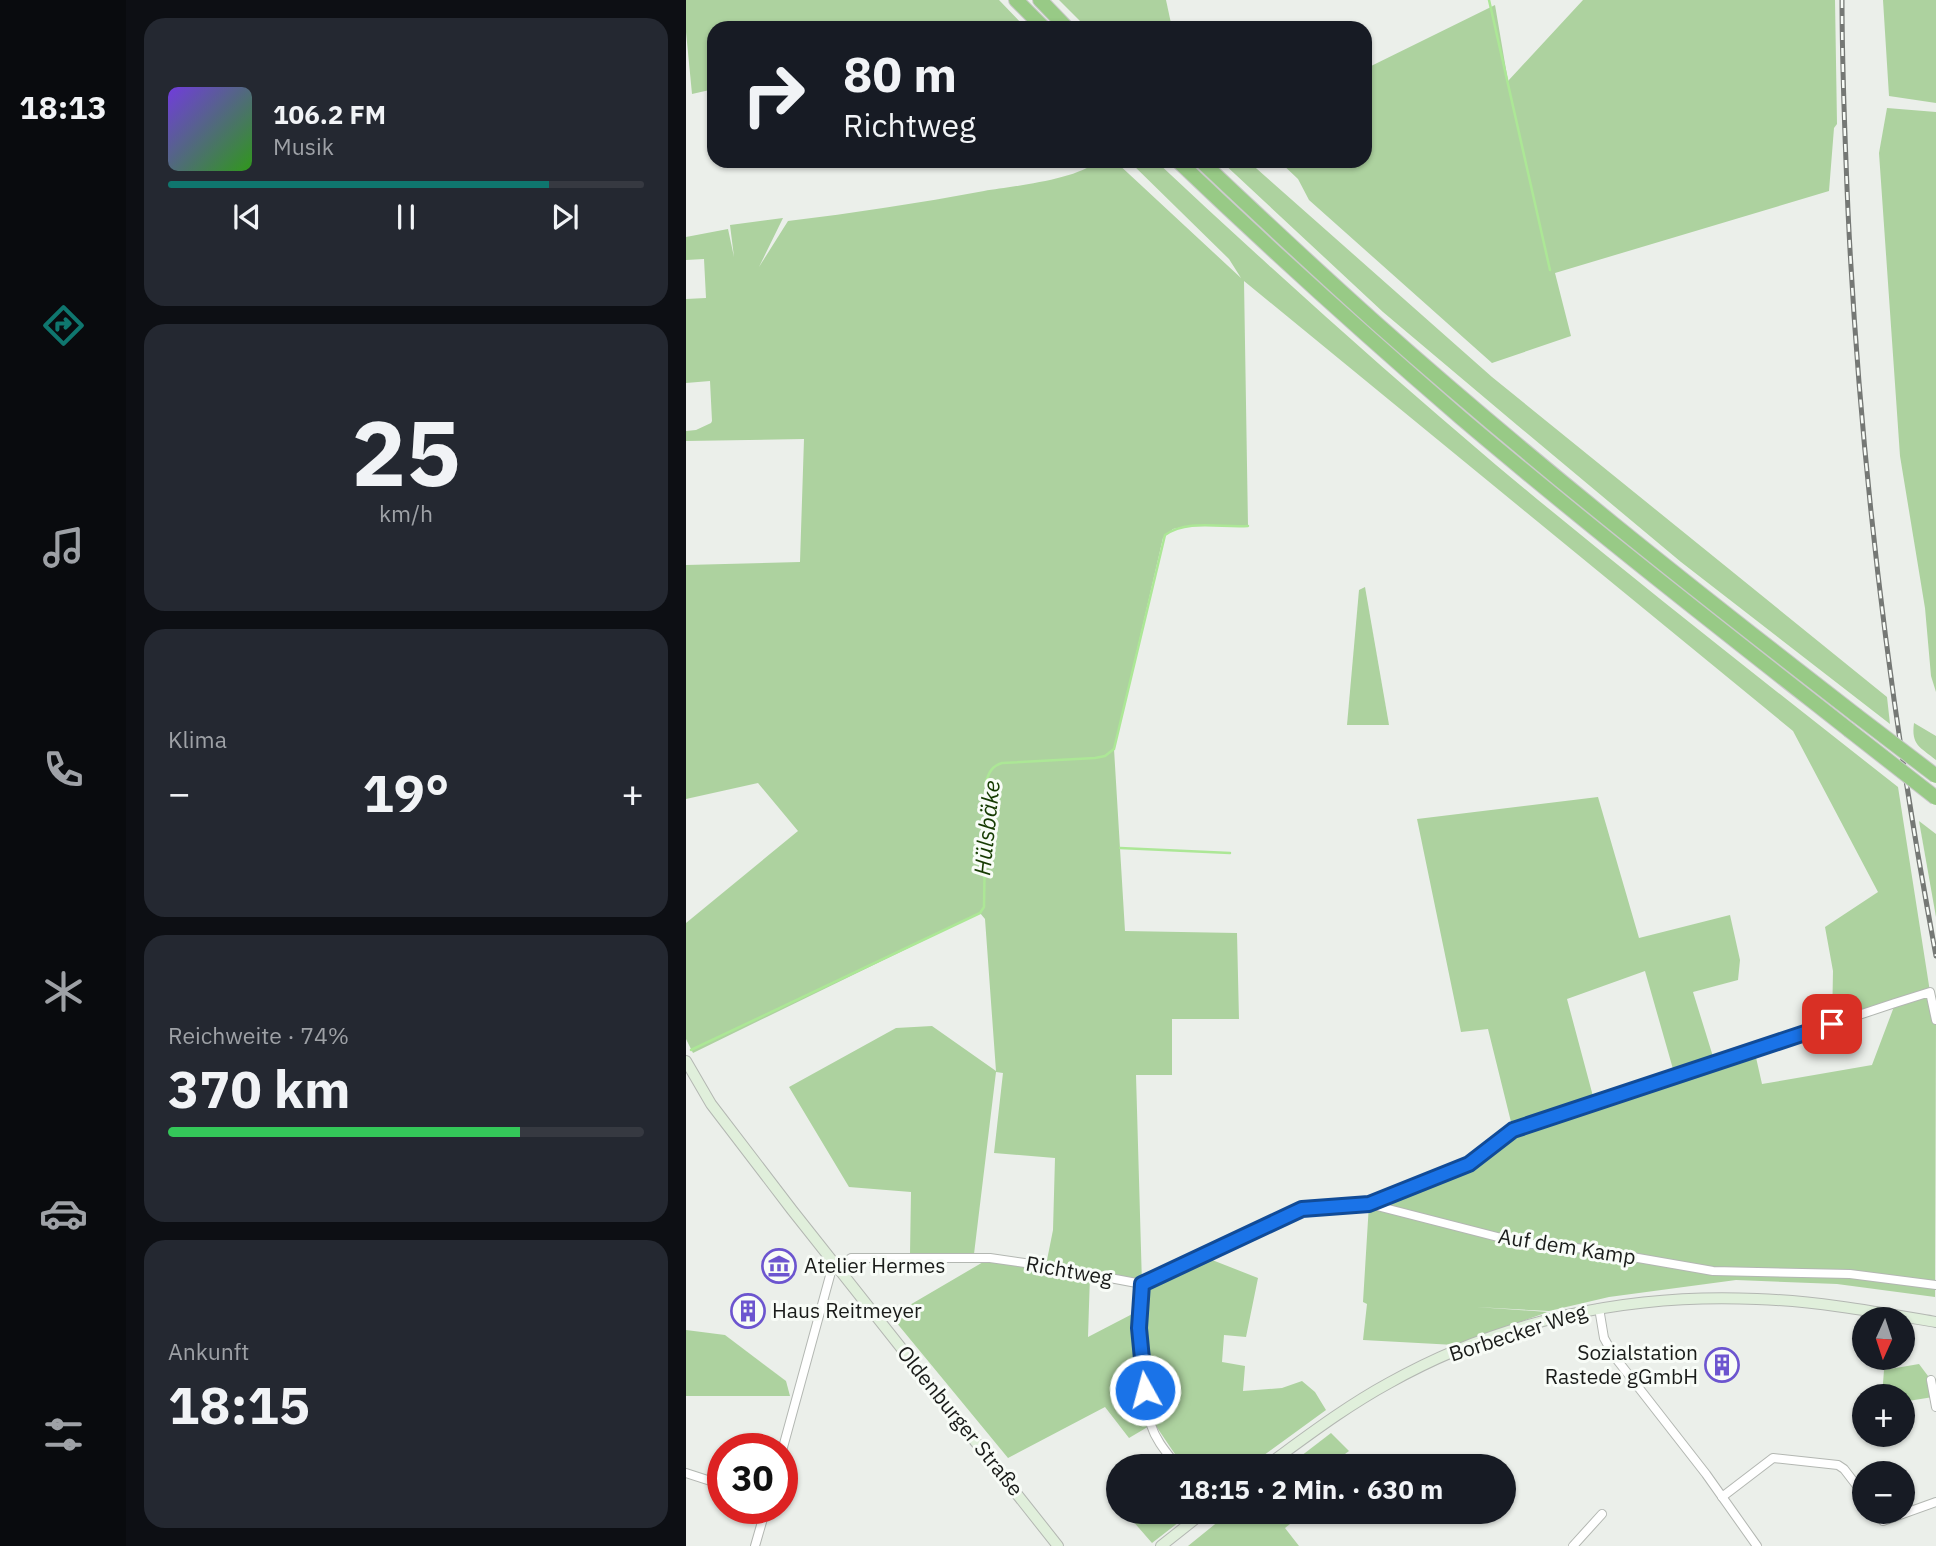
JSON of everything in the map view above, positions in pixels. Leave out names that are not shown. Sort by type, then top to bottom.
[{"type":"highway","points":[[1016,0],[1037,21]]},
{"type":"highway","points":[[1040,0],[1061,21]]},
{"type":"highway","points":[[1185,168],[1275,254],[1461,417],[1618,548],[1936,798]]},
{"type":"highway","points":[[1209,168],[1377,324],[1471,405],[1628,535],[1936,776]]},
{"type":"street","points":[[1369,1204],[1469,1164],[1513,1130],[1895,1003],[1930,992],[1936,1020]]},
{"type":"street","name":"Oldenburger Straße","points":[[686,1062],[711,1104],[1058,1546]]},
{"type":"street","name":"Richtweg","points":[[837,1266],[851,1258],[990,1258],[1142,1284],[1302,1209],[1369,1204]]},
{"type":"street","name":"Auf dem Kamp","points":[[1369,1204],[1521,1243],[1587,1249],[1713,1270],[1850,1274],[1936,1285]]},
{"type":"street","points":[[787,1433],[831,1272],[837,1266]]},
{"type":"street","points":[[1142,1284],[1139,1328],[1148,1409],[1151,1424],[1167,1454]]},
{"type":"street","name":"Borbecker Weg","points":[[1283,1454],[1389,1382],[1429,1363],[1497,1335],[1599,1308],[1641,1302],[1717,1298],[1797,1302],[1936,1322]]},
{"type":"street","points":[[1599,1308],[1604,1338],[1614,1356],[1757,1546]]},
{"type":"street","points":[[1931,1381],[1936,1407]]},
{"type":"street","points":[[1722,1497],[1773,1458],[1838,1465],[1852,1479]]},
{"type":"street","points":[[686,1473],[707,1480]]},
{"type":"street","points":[[1915,1510],[1936,1502]]},
{"type":"street","points":[[1573,1546],[1602,1514]]},
{"type":"street","points":[[755,1546],[761,1524]]},
{"type":"street","points":[[1161,1546],[1189,1524]]},
{"type":"green space","points":[[686,0],[999,0],[1019,21],[707,21],[707,91],[692,94]]},
{"type":"green space","points":[[1059,0],[1166,0],[1170,21],[1080,21]]},
{"type":"green space","points":[[1583,0],[1835,0],[1837,124],[1834,128],[1829,191],[1555,273],[1571,336],[1492,363],[1309,200],[1298,179],[1286,168],[1372,168],[1372,66],[1495,5],[1508,81]]},
{"type":"green space","points":[[1883,0],[1936,0],[1936,103],[1889,96]]},
{"type":"green space","points":[[1887,108],[1936,112],[1936,692],[1931,676],[1925,608],[1900,456],[1879,153]]},
{"type":"green space","points":[[1088,168],[1123,168],[1241,278],[1229,259],[1136,168],[1164,168],[1324,315],[1496,465],[1898,787],[1936,1018],[1935,1297],[1837,1284],[1736,1280],[1609,1297],[1549,1311],[1476,1307],[1548,1312],[1455,1345],[1363,1340],[1367,1304],[1363,1302],[1369,1204],[1469,1164],[1513,1130],[1488,1029],[1461,1032],[1417,819],[1598,797],[1639,938],[1730,915],[1740,960],[1738,980],[1693,992],[1715,1063],[1675,1076],[1645,971],[1567,999],[1594,1100],[1526,1126],[1596,1106],[1755,1053],[1762,1084],[1872,1065],[1895,1004],[1832,1023],[1833,971],[1825,927],[1878,892],[1793,731],[1244,281],[1248,526],[1187,526],[1173,529],[1163,538],[1114,749],[1125,931],[1237,933],[1239,1019],[1172,1019],[1172,1075],[1136,1075],[1142,1284],[1202,1256],[1258,1278],[1246,1337],[1224,1335],[1222,1362],[1245,1366],[1243,1391],[1282,1388],[1302,1381],[1315,1392],[1326,1410],[1266,1454],[1175,1454],[1156,1426],[1145,1329],[1139,1328],[1142,1371],[1151,1425],[1129,1438],[1105,1407],[1008,1458],[891,1316],[990,1258],[1046,1265],[1053,1230],[1055,1158],[994,1153],[1003,1073],[996,1072],[974,1254],[910,1254],[911,1192],[849,1187],[789,1087],[896,1028],[932,1026],[996,1071],[985,919],[980,913],[693,1053],[686,1039],[686,923],[798,831],[758,783],[686,799],[686,565],[800,562],[804,439],[686,441],[686,431],[696,430],[712,421],[710,381],[686,383],[686,299],[706,298],[704,259],[686,260],[686,237],[728,229],[734,257],[730,225],[783,218],[759,267],[788,221],[1060,178]],"holes":[[[1090,1275],[1142,1285],[1140,1310],[1088,1337]]]},
{"type":"green space","points":[[1229,168],[1256,168],[1492,377],[1887,697],[1890,724],[1681,562],[1383,312]]},
{"type":"green space","points":[[1365,587],[1389,725],[1347,725],[1359,590]]},
{"type":"green space","points":[[1914,723],[1936,736],[1936,760],[1915,741]]},
{"type":"green space","points":[[1919,821],[1936,834],[1936,917]]},
{"type":"green space","points":[[686,1330],[725,1335],[786,1381],[790,1396],[686,1396]]},
{"type":"green space","points":[[1919,1364],[1931,1380],[1933,1397],[1915,1400],[1915,1384],[1883,1384],[1884,1370],[1915,1370],[1915,1365]]},
{"type":"green space","points":[[1331,1433],[1349,1451],[1345,1454],[1304,1454]]},
{"type":"green space","points":[[1135,1524],[1177,1524],[1152,1543]]},
{"type":"green space","points":[[1215,1524],[1290,1524],[1285,1528],[1299,1546],[1188,1546]]},
{"type":"waterway","points":[[1489,0],[1550,270]]},
{"type":"waterway","name":"Hülsbäke","points":[[691,1050],[980,913],[984,907],[986,782],[991,770],[1002,763],[1095,758],[1105,756],[1114,749],[1165,535],[1184,527],[1248,526]]},
{"type":"waterway","points":[[1120,848],[1230,853]]},
{"type":"railway","points":[[1842,0],[1853,305],[1869,492],[1891,678],[1936,956]]},
{"type":"place","name":"Atelier Hermes","points":[[779,1266]]},
{"type":"place","name":"Haus Reitmeyer","points":[[748,1311]]},
{"type":"place","name":"Sozialstation Rastede gGmbH","points":[[1722,1365]]},
{"type":"route","points":[[1145,1390],[1139,1328],[1142,1284],[1302,1209],[1369,1204],[1469,1164],[1513,1130],[1832,1024]]}]
